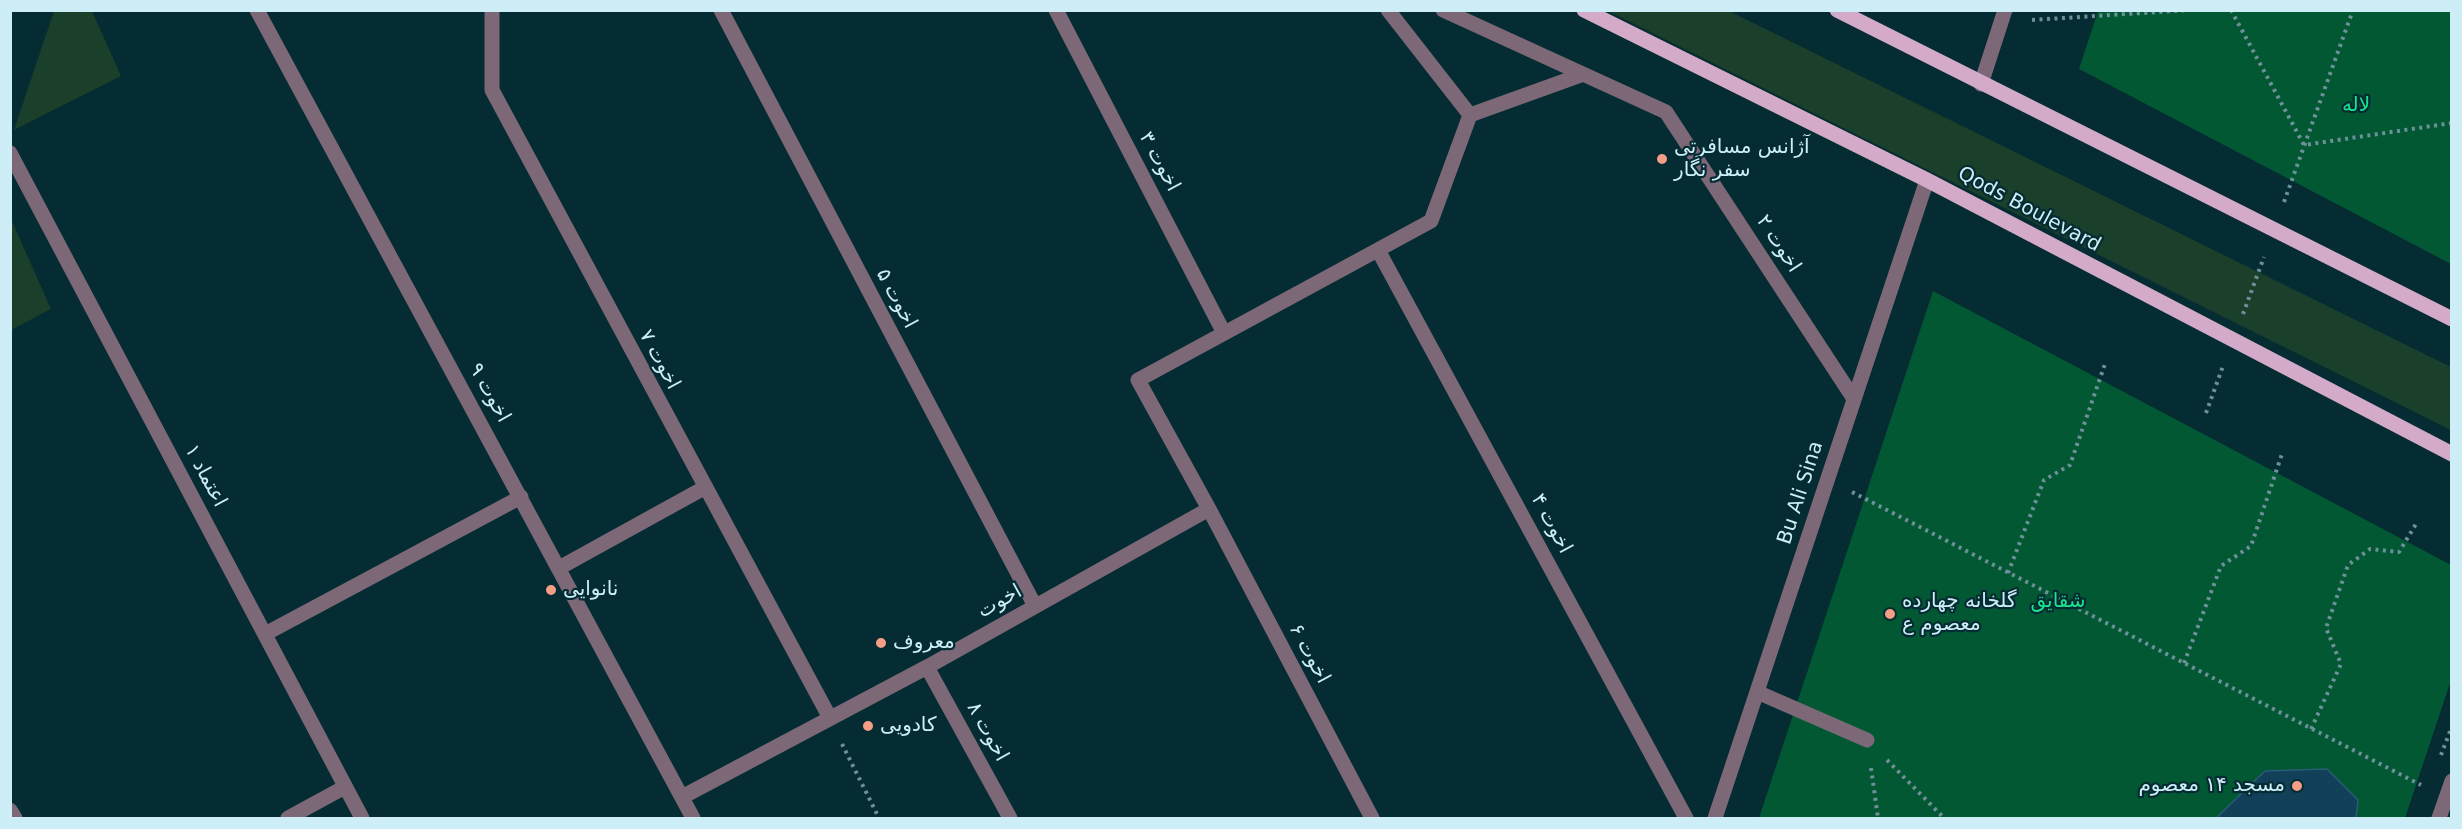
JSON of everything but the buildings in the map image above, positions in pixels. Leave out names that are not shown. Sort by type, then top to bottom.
[{"type":"main road","name":"Qods Boulevard","points":[[1584,10],[1927,180],[2451,454]]},
{"type":"main road","points":[[1837,10],[2451,319]]},
{"type":"street","name":"اخوت ۹","points":[[256,10],[693,819]]},
{"type":"street","name":"اخوت ۷","points":[[492,10],[492,90],[704,488],[830,718]]},
{"type":"street","name":"اخوت ۵","points":[[721,10],[1035,606]]},
{"type":"street","name":"اخوت ۳","points":[[1056,10],[1224,333]]},
{"type":"street","points":[[1388,10],[1470,116]]},
{"type":"street","points":[[1443,10],[1581,75]]},
{"type":"street","points":[[1981,84],[2003,16]]},
{"type":"street","points":[[1224,333],[1431,221],[1470,116],[1581,75]]},
{"type":"street","name":"اخوت ۲","points":[[1581,75],[1666,112],[1854,399]]},
{"type":"street","name":"اعتماد ۱","points":[[10,153],[362,819]]},
{"type":"street","name":"Bu Ali Sina","points":[[1715,819],[1927,180]]},
{"type":"street","name":"اخوت ۴","points":[[1378,250],[1686,819]]},
{"type":"street","name":"اخوت ۶","points":[[1224,333],[1138,380],[1209,509],[1372,819]]},
{"type":"street","points":[[559,568],[704,488]]},
{"type":"street","points":[[265,634],[521,497]]},
{"type":"street","name":"اخوت","points":[[682,797],[927,667],[1209,509]]},
{"type":"street","name":"اخوت ۸","points":[[927,667],[1010,819]]},
{"type":"street","points":[[1757,692],[1867,741]]},
{"type":"street","points":[[2439,819],[2451,781]]},
{"type":"street","points":[[288,819],[345,787]]},
{"type":"street","points":[[10,810],[15,819]]},
{"type":"path","points":[[2003,16],[2190,10]]},
{"type":"path","points":[[2231,10],[2304,145]]},
{"type":"path","points":[[2274,230],[2353,10]]},
{"type":"path","points":[[2304,145],[2451,123]]},
{"type":"path","points":[[2008,573],[2044,480],[2070,465],[2106,361]]},
{"type":"path","points":[[2184,663],[2221,566],[2251,546],[2282,454]]},
{"type":"path","points":[[1827,480],[2446,798]]},
{"type":"path","points":[[2311,729],[2342,664],[2326,628],[2348,565],[2370,549],[2399,552],[2416,524]]},
{"type":"path","points":[[830,718],[879,819]]},
{"type":"path","points":[[1867,741],[1878,819]]},
{"type":"path","points":[[1867,741],[1944,819]]},
{"type":"green space","points":[[54,11],[92,11],[121,76],[14,130]]},
{"type":"green space","points":[[1608,11],[1729,11],[2451,367],[2451,430]]},
{"type":"green space","name":"لاله","points":[[2098,11],[2451,11],[2451,264],[2079,69]]},
{"type":"green space","points":[[11,219],[51,309],[10,330]]},
{"type":"green space","name":"شقایق","points":[[1933,291],[2451,565],[2451,680],[2405,818],[1759,818]]},
{"type":"place","name":"آژانس مسافرتی سفر نگار","points":[[1662,159]]},
{"type":"place","name":"نانوایی","points":[[551,590]]},
{"type":"place","name":"گلخانه چهارده معصوم ع","points":[[1890,614]]},
{"type":"place","name":"معروف","points":[[881,643]]},
{"type":"place","name":"کادویی","points":[[868,726]]},
{"type":"place","name":"مسجد ۱۴ معصوم","points":[[2297,786]]}]
